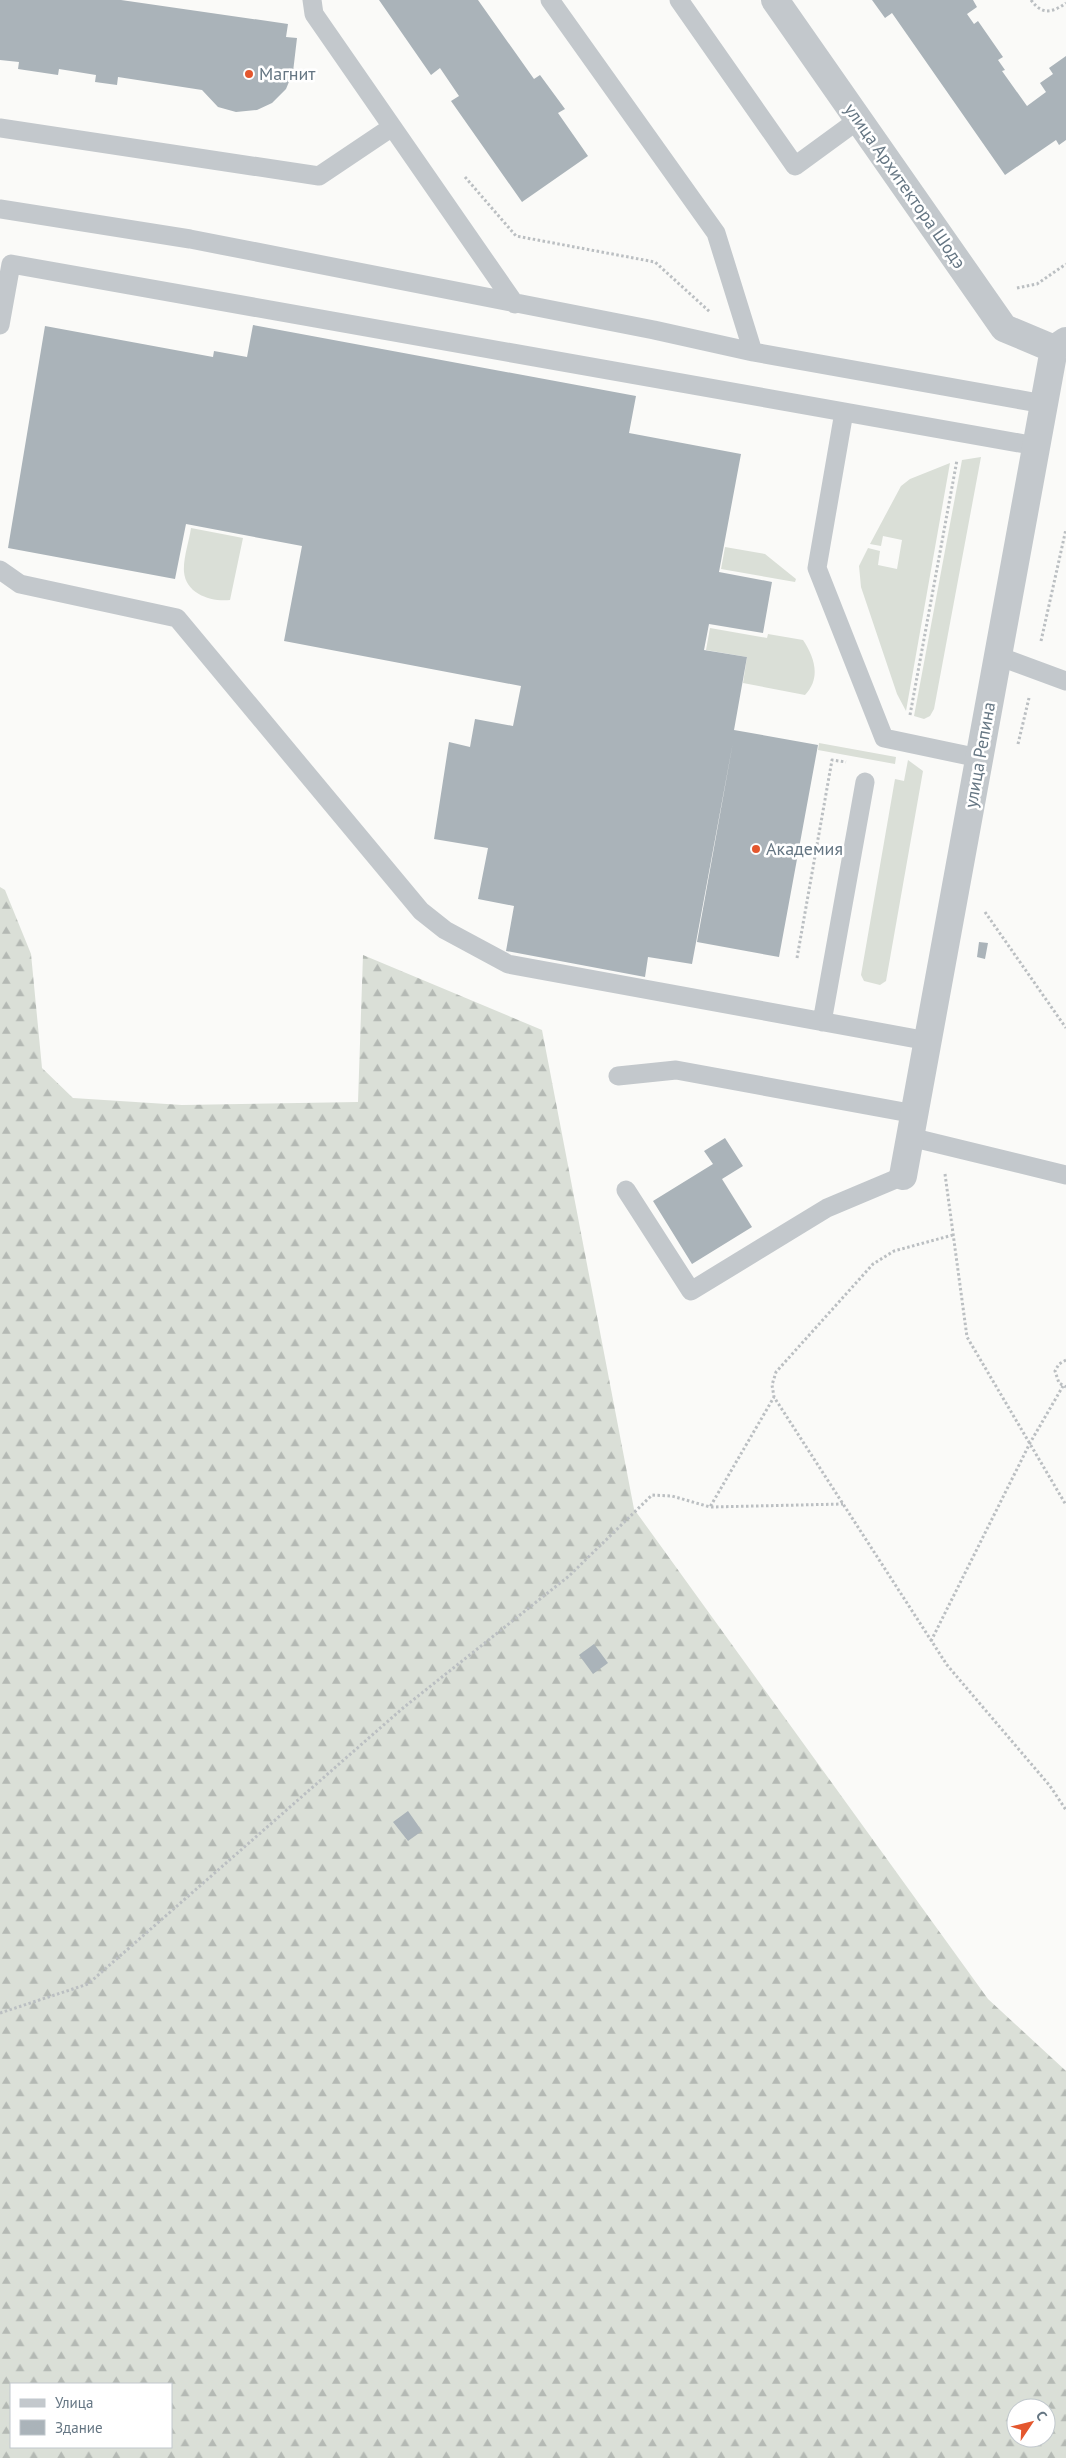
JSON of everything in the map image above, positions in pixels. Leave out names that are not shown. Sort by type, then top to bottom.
[{"type":"street","name":"улица Архитектора Шодэ","points":[[775,0],[1004,328],[1060,345]]},
{"type":"street","name":"улица Репина","points":[[903,1176],[1036,446],[1044,404],[1060,345]]},
{"type":"lane","points":[[312,0],[314,14],[516,304]]},
{"type":"lane","points":[[550,0],[716,234],[753,352]]},
{"type":"lane","points":[[679,0],[795,166],[858,120]]},
{"type":"lane","points":[[0,128],[319,176],[392,126]]},
{"type":"lane","points":[[0,208],[190,239],[753,352],[1044,404]]},
{"type":"lane","points":[[0,325],[11,264],[1036,446]]},
{"type":"lane","points":[[844,412],[817,568],[884,738],[979,758]]},
{"type":"lane","points":[[0,570],[20,584],[177,618],[421,911],[445,930],[508,964],[928,1041]]},
{"type":"lane","points":[[998,656],[1066,681]]},
{"type":"lane","points":[[822,1022],[865,782]]},
{"type":"lane","points":[[618,1076],[676,1070],[912,1126],[941,1144],[1066,1175]]},
{"type":"lane","points":[[626,1190],[691,1291],[827,1208],[903,1176]]},
{"type":"path","points":[[1031,0],[1041,10],[1051,12],[1066,3]]},
{"type":"path","points":[[461,171],[516,236],[655,262],[711,313]]},
{"type":"path","points":[[958,874],[1066,1028]]},
{"type":"path","points":[[941,1144],[966,1337],[1066,1505]]},
{"type":"path","points":[[953,1236],[894,1250],[873,1264],[776,1372],[772,1385],[774,1397],[931,1642],[964,1686],[1050,1786],[1066,1810]]},
{"type":"path","points":[[931,1642],[1030,1443],[1064,1386],[1056,1380],[1055,1372],[1059,1364],[1066,1360]]},
{"type":"path","points":[[710,1507],[774,1397]]},
{"type":"path","points":[[0,2013],[88,1984],[404,1708],[569,1576],[652,1495],[672,1496],[710,1507],[843,1504]]},
{"type":"green space","points":[[981,457],[934,709],[930,716],[924,719],[914,716],[962,460]]},
{"type":"green space","points":[[950,463],[906,711],[897,694],[861,587],[859,566],[868,548],[880,551],[878,565],[897,569],[902,540],[883,536],[881,546],[870,544],[901,486],[910,479]]},
{"type":"green space","points":[[191,528],[243,538],[230,600],[208,598],[194,591],[189,586],[184,572],[184,561]]},
{"type":"green space","points":[[725,547],[765,554],[796,579],[795,582],[721,569]]},
{"type":"green space","points":[[710,628],[767,638],[768,634],[803,640],[813,661],[815,675],[810,688],[805,695],[743,683],[747,657],[706,650]]},
{"type":"green space","points":[[819,743],[896,757],[895,764],[818,750]]},
{"type":"green space","points":[[908,760],[923,771],[886,981],[880,985],[864,981],[861,975],[895,779],[904,781]]},
{"type":"green space","points":[[0,887],[5,890],[31,954],[42,1068],[73,1098],[182,1105],[358,1102],[363,955],[542,1030],[634,1509],[988,1999],[1066,2071],[1066,2458],[0,2458]]},
{"type":"building","points":[[0,0],[121,0],[288,24],[286,37],[297,38],[293,72],[286,89],[272,103],[257,110],[236,112],[218,107],[202,90],[118,77],[117,85],[95,82],[96,75],[59,69],[58,75],[18,69],[19,62],[0,60]]},
{"type":"building","points":[[379,0],[478,0],[534,79],[540,75],[565,109],[558,113],[588,156],[522,202],[451,101],[459,96],[440,68],[431,75]]},
{"type":"building","points":[[872,0],[973,0],[977,7],[967,14],[974,24],[978,21],[1003,57],[998,60],[1005,70],[1002,71],[1027,106],[1046,92],[1040,83],[1053,74],[1049,68],[1066,56],[1066,140],[1059,145],[1056,140],[1005,175],[892,13],[885,18]]},
{"type":"building","points":[[253,325],[636,396],[629,433],[741,454],[719,572],[772,582],[763,633],[709,624],[704,650],[747,657],[734,730],[818,745],[779,957],[697,942],[733,742],[692,964],[648,957],[645,977],[506,951],[514,906],[478,899],[488,848],[434,839],[449,742],[470,747],[475,719],[513,726],[521,686],[284,641],[302,546],[186,524],[175,579],[8,548],[45,326],[213,357],[214,351],[247,357]]},
{"type":"building","points":[[979,942],[988,943],[985,959],[977,957]]},
{"type":"building","points":[[725,1138],[743,1166],[722,1179],[752,1227],[692,1264],[653,1201],[713,1164],[704,1151]]},
{"type":"building","points":[[594,1644],[608,1663],[593,1674],[579,1655]]},
{"type":"building","points":[[408,1811],[422,1831],[408,1841],[393,1822]]},
{"type":"place","name":"Магнит","points":[[249,74]]},
{"type":"place","name":"Академия","points":[[756,849]]}]
